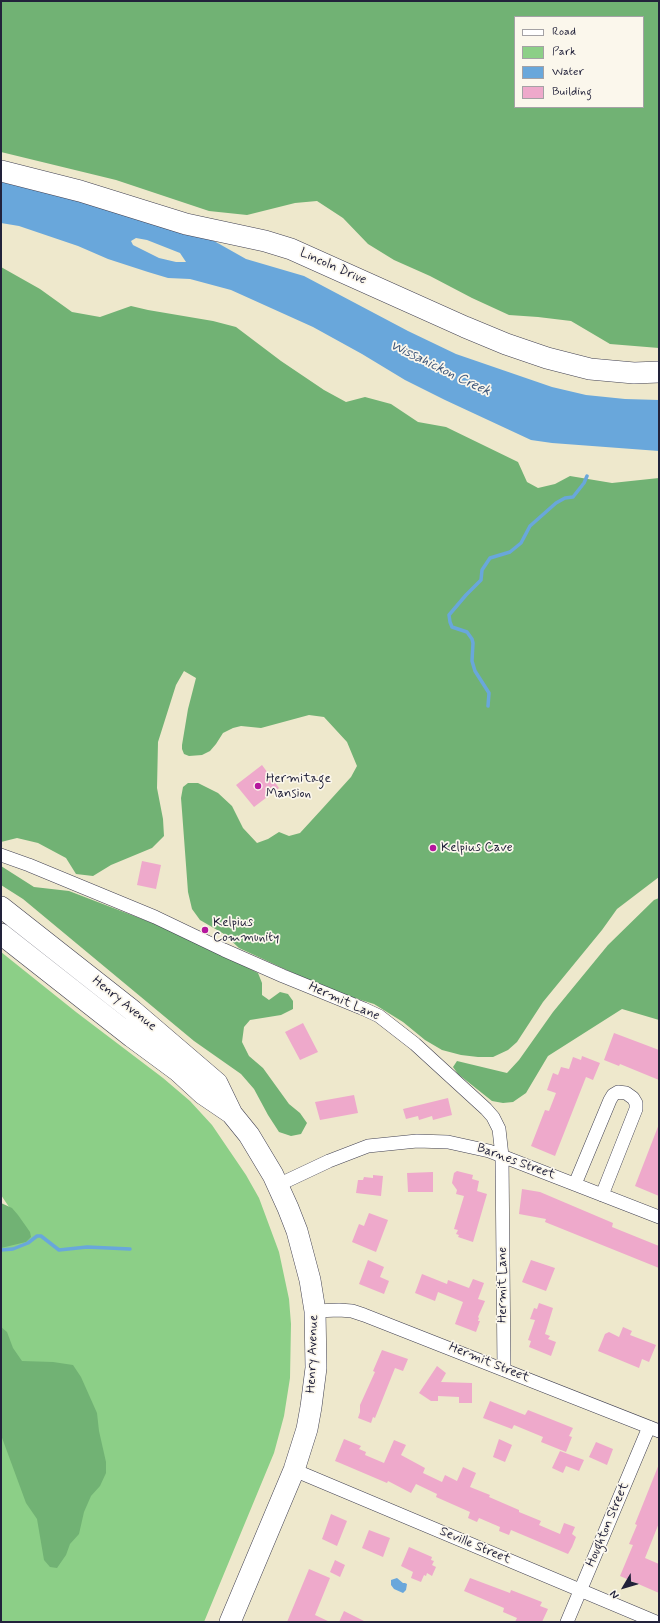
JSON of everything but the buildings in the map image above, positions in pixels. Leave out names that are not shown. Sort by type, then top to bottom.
[{"type":"main road","name":"Lincoln Drive","points":[[1,160],[78,180],[201,218],[288,233],[309,240],[497,325],[560,348],[608,357],[659,358]]},
{"type":"main road","name":"Lincoln Drive","points":[[1,171],[80,191],[186,224],[286,247],[471,330],[547,358],[590,369],[634,373],[659,372]]},
{"type":"main road","name":"Henry Avenue","points":[[1,907],[133,1011],[217,1083],[232,1114],[264,1159],[278,1185],[297,1231],[310,1280],[315,1311],[316,1340],[314,1384],[307,1429],[294,1470],[230,1622]]},
{"type":"main road","name":"Henry Avenue","points":[[1,934],[132,1037],[178,1071],[203,1094],[232,1114]]},
{"type":"street","name":"Hermit Lane","points":[[1,855],[148,914],[224,950],[379,1016],[416,1044],[486,1109],[493,1117],[499,1130],[502,1156],[504,1370]]},
{"type":"street","points":[[575,1184],[613,1094],[618,1092],[626,1093],[633,1098],[636,1103],[636,1109],[602,1194]]},
{"type":"street","name":"Barnes Street","points":[[278,1185],[351,1151],[384,1144],[416,1141],[448,1142],[477,1148],[502,1156],[659,1217]]},
{"type":"street","name":"Hermit Street","points":[[315,1311],[352,1311],[364,1315],[654,1429]]},
{"type":"street","name":"Houghton Street","points":[[567,1622],[654,1429]]},
{"type":"street","name":"Seville Street","points":[[294,1470],[656,1622]]},
{"type":"green space","points":[[1,1],[659,1],[659,348],[610,344],[571,321],[509,315],[394,260],[368,244],[343,218],[317,201],[295,203],[247,215],[209,211],[116,180],[1,152]]},
{"type":"green space","points":[[1,267],[40,289],[72,312],[100,317],[131,306],[213,321],[236,327],[281,361],[324,390],[346,402],[365,397],[391,404],[418,422],[446,427],[518,462],[527,482],[538,488],[555,484],[570,476],[612,483],[659,478],[659,877],[617,909],[602,930],[543,1002],[517,1042],[508,1050],[493,1057],[478,1057],[461,1055],[442,1050],[425,1040],[403,1022],[374,1004],[348,996],[304,978],[239,948],[224,934],[200,920],[192,909],[188,892],[181,798],[183,787],[188,783],[198,783],[218,793],[232,806],[243,828],[257,843],[268,839],[279,832],[289,836],[300,833],[351,777],[357,766],[347,742],[324,717],[309,715],[261,728],[241,726],[233,728],[223,733],[210,751],[202,755],[189,756],[184,754],[182,745],[188,709],[196,678],[184,671],[176,685],[158,742],[157,788],[163,819],[164,836],[152,848],[111,865],[93,876],[76,874],[66,858],[38,843],[17,838],[1,842]]},
{"type":"green space","points":[[1,866],[34,887],[69,891],[168,929],[212,949],[258,973],[262,983],[262,995],[269,1000],[280,992],[288,994],[293,1001],[293,1009],[281,1015],[250,1020],[244,1027],[242,1042],[249,1056],[263,1068],[289,1104],[300,1113],[307,1123],[301,1134],[291,1136],[279,1132],[254,1089],[241,1074],[194,1041],[23,899],[1,885]]},
{"type":"green space","points":[[659,898],[659,1020],[622,1009],[548,1056],[526,1093],[513,1102],[503,1103],[492,1101],[458,1074],[453,1067],[457,1061],[507,1073],[519,1060],[553,1012],[608,945],[654,900]]},
{"type":"green space","points":[[1,952],[76,1012],[163,1078],[190,1101],[212,1125],[246,1175],[259,1198],[279,1252],[289,1299],[291,1324],[290,1378],[284,1416],[274,1453],[204,1622],[1,1622],[1,1242],[13,1213],[1,1195]]},
{"type":"green space","points":[[1,1203],[12,1208],[30,1232],[31,1237],[26,1242],[1,1248]]},
{"type":"green space","points":[[1,1327],[7,1332],[13,1348],[22,1361],[53,1362],[73,1365],[81,1377],[97,1413],[99,1431],[106,1462],[106,1473],[100,1486],[91,1496],[84,1512],[79,1534],[70,1544],[66,1555],[57,1568],[50,1567],[44,1560],[37,1519],[26,1503],[1,1435]]},
{"type":"water","name":"Wissahickon Creek","points":[[1,179],[207,237],[246,259],[304,276],[408,331],[456,354],[552,387],[586,395],[625,399],[659,400],[659,451],[531,440],[405,380],[313,327],[231,290],[190,279],[168,278],[108,259],[78,246],[19,226],[1,223]],"holes":[[[136,238],[147,240],[180,253],[186,262],[176,262],[159,258],[133,245],[131,241]]]},
{"type":"water","points":[[397,1578],[403,1583],[407,1584],[406,1590],[403,1593],[394,1589],[391,1585],[391,1580]]},
{"type":"waterway","points":[[488,706],[489,693],[475,671],[472,661],[472,639],[467,632],[452,627],[449,615],[481,580],[482,570],[490,558],[510,552],[521,543],[530,526],[556,503],[565,498],[573,497],[584,483],[587,476]]},
{"type":"waterway","points":[[1,1250],[13,1249],[28,1243],[37,1236],[41,1236],[59,1250],[87,1247],[130,1249]]},
{"type":"place","name":"Hermitage Mansion","points":[[258,786]]},
{"type":"place","name":"Kelpius Cave","points":[[433,848]]},
{"type":"place","name":"Kelpius Community","points":[[205,930]]}]
